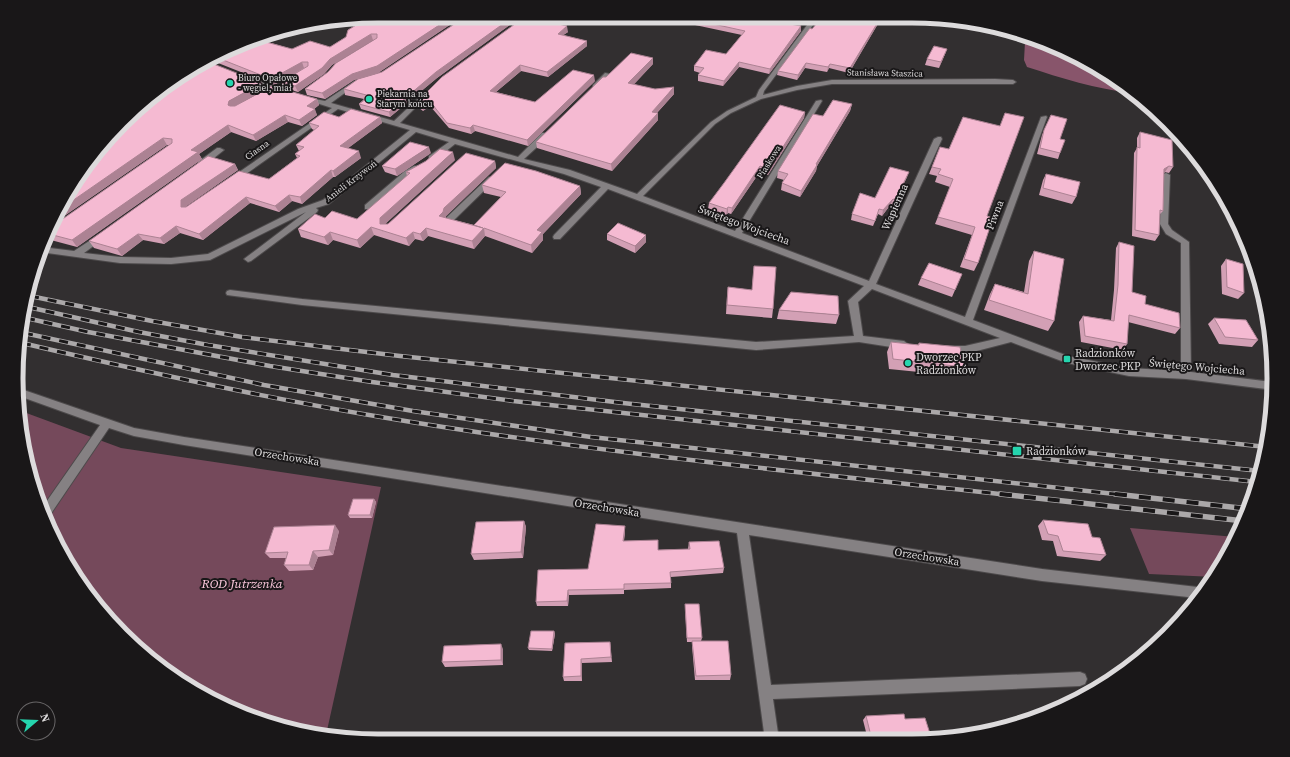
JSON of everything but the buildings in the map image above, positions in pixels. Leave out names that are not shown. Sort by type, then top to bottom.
[{"type":"street","points":[[759,98],[761,91],[812,23]]},
{"type":"street","points":[[590,90],[607,74]]},
{"type":"street","points":[[246,78],[272,90],[290,94]]},
{"type":"street","points":[[326,104],[357,82],[363,80]]},
{"type":"street","name":"Stanisława Staszica","points":[[638,197],[713,123],[729,112],[759,98],[797,88],[832,82],[1013,82]]},
{"type":"street","points":[[272,90],[282,85]]},
{"type":"street","points":[[396,123],[429,91]]},
{"type":"street","name":"Świętego Wojciecha","points":[[306,92],[300,96],[396,123],[454,141],[472,149],[567,172],[737,234],[1067,359],[1129,372],[1186,375],[1267,385]]},
{"type":"street","name":"Piaskowa","points":[[737,234],[819,101]]},
{"type":"street","name":"Ciasna","points":[[227,183],[337,107]]},
{"type":"street","name":"Piwna","points":[[968,321],[1044,117]]},
{"type":"street","points":[[513,160],[552,128]]},
{"type":"street","name":"Anieli Krzywoń","points":[[47,251],[120,260],[171,261],[210,257],[301,211],[326,202],[415,130]]},
{"type":"street","name":"Wapienna","points":[[872,285],[938,139]]},
{"type":"street","points":[[368,207],[408,173],[424,165],[454,141]]},
{"type":"street","points":[[195,168],[220,150]]},
{"type":"street","points":[[450,219],[496,175]]},
{"type":"street","points":[[1166,175],[1164,224],[1169,232],[1185,242],[1186,375]]},
{"type":"street","points":[[557,237],[606,186]]},
{"type":"street","points":[[248,259],[326,202]]},
{"type":"street","points":[[76,254],[107,232]]},
{"type":"street","points":[[859,339],[853,301],[872,285]]},
{"type":"street","points":[[230,293],[325,304],[756,346],[859,339],[915,346]]},
{"type":"street","points":[[938,348],[965,350],[1012,338]]},
{"type":"street","name":"Orzechowska","points":[[24,394],[134,432],[184,441],[1042,575],[1196,591]]},
{"type":"street","points":[[48,510],[107,423]]},
{"type":"street","points":[[742,529],[771,734]]},
{"type":"street","points":[[765,692],[1080,679]]},
{"type":"green space","name":"ROD Jutrzenka","points":[[25,412],[121,448],[381,487],[327,730],[309,727],[286,722],[242,707],[201,686],[162,661],[127,630],[111,613],[83,576],[50,515],[35,471]]},
{"type":"green space","points":[[1130,528],[1230,536],[1207,577],[1149,574]]},
{"type":"shaded area","points":[[1025,42],[1048,50],[1069,60],[1121,91],[1092,86],[1027,67],[1024,60]]},
{"type":"railway","points":[[33,297],[152,321],[242,337],[400,356],[1260,446]]},
{"type":"railway","points":[[30,308],[139,332],[208,345],[393,375],[623,403],[1255,470]]},
{"type":"railway","points":[[28,319],[88,332],[270,366],[372,382],[513,401],[1252,481]]},
{"type":"railway","points":[[26,333],[264,385],[413,411],[591,437],[1122,495]]},
{"type":"railway","points":[[25,344],[246,392],[381,417],[537,441],[1009,495]]},
{"type":"railway","points":[[1000,494],[1237,520]]},
{"type":"railway","points":[[1115,494],[1122,495]]},
{"type":"railway","points":[[1122,495],[1242,508]]},
{"type":"place","name":"Biuro Opałowe - węgiel, miał","points":[[230,83]]},
{"type":"place","name":"Piekarnia na Starym końcu","points":[[369,99]]},
{"type":"place","name":"Radzionków Dworzec PKP","points":[[1067,359]]},
{"type":"place","name":"Dworzec PKP Radzionków","points":[[908,363]]},
{"type":"place","name":"Radzionków","points":[[1017,451]]}]
